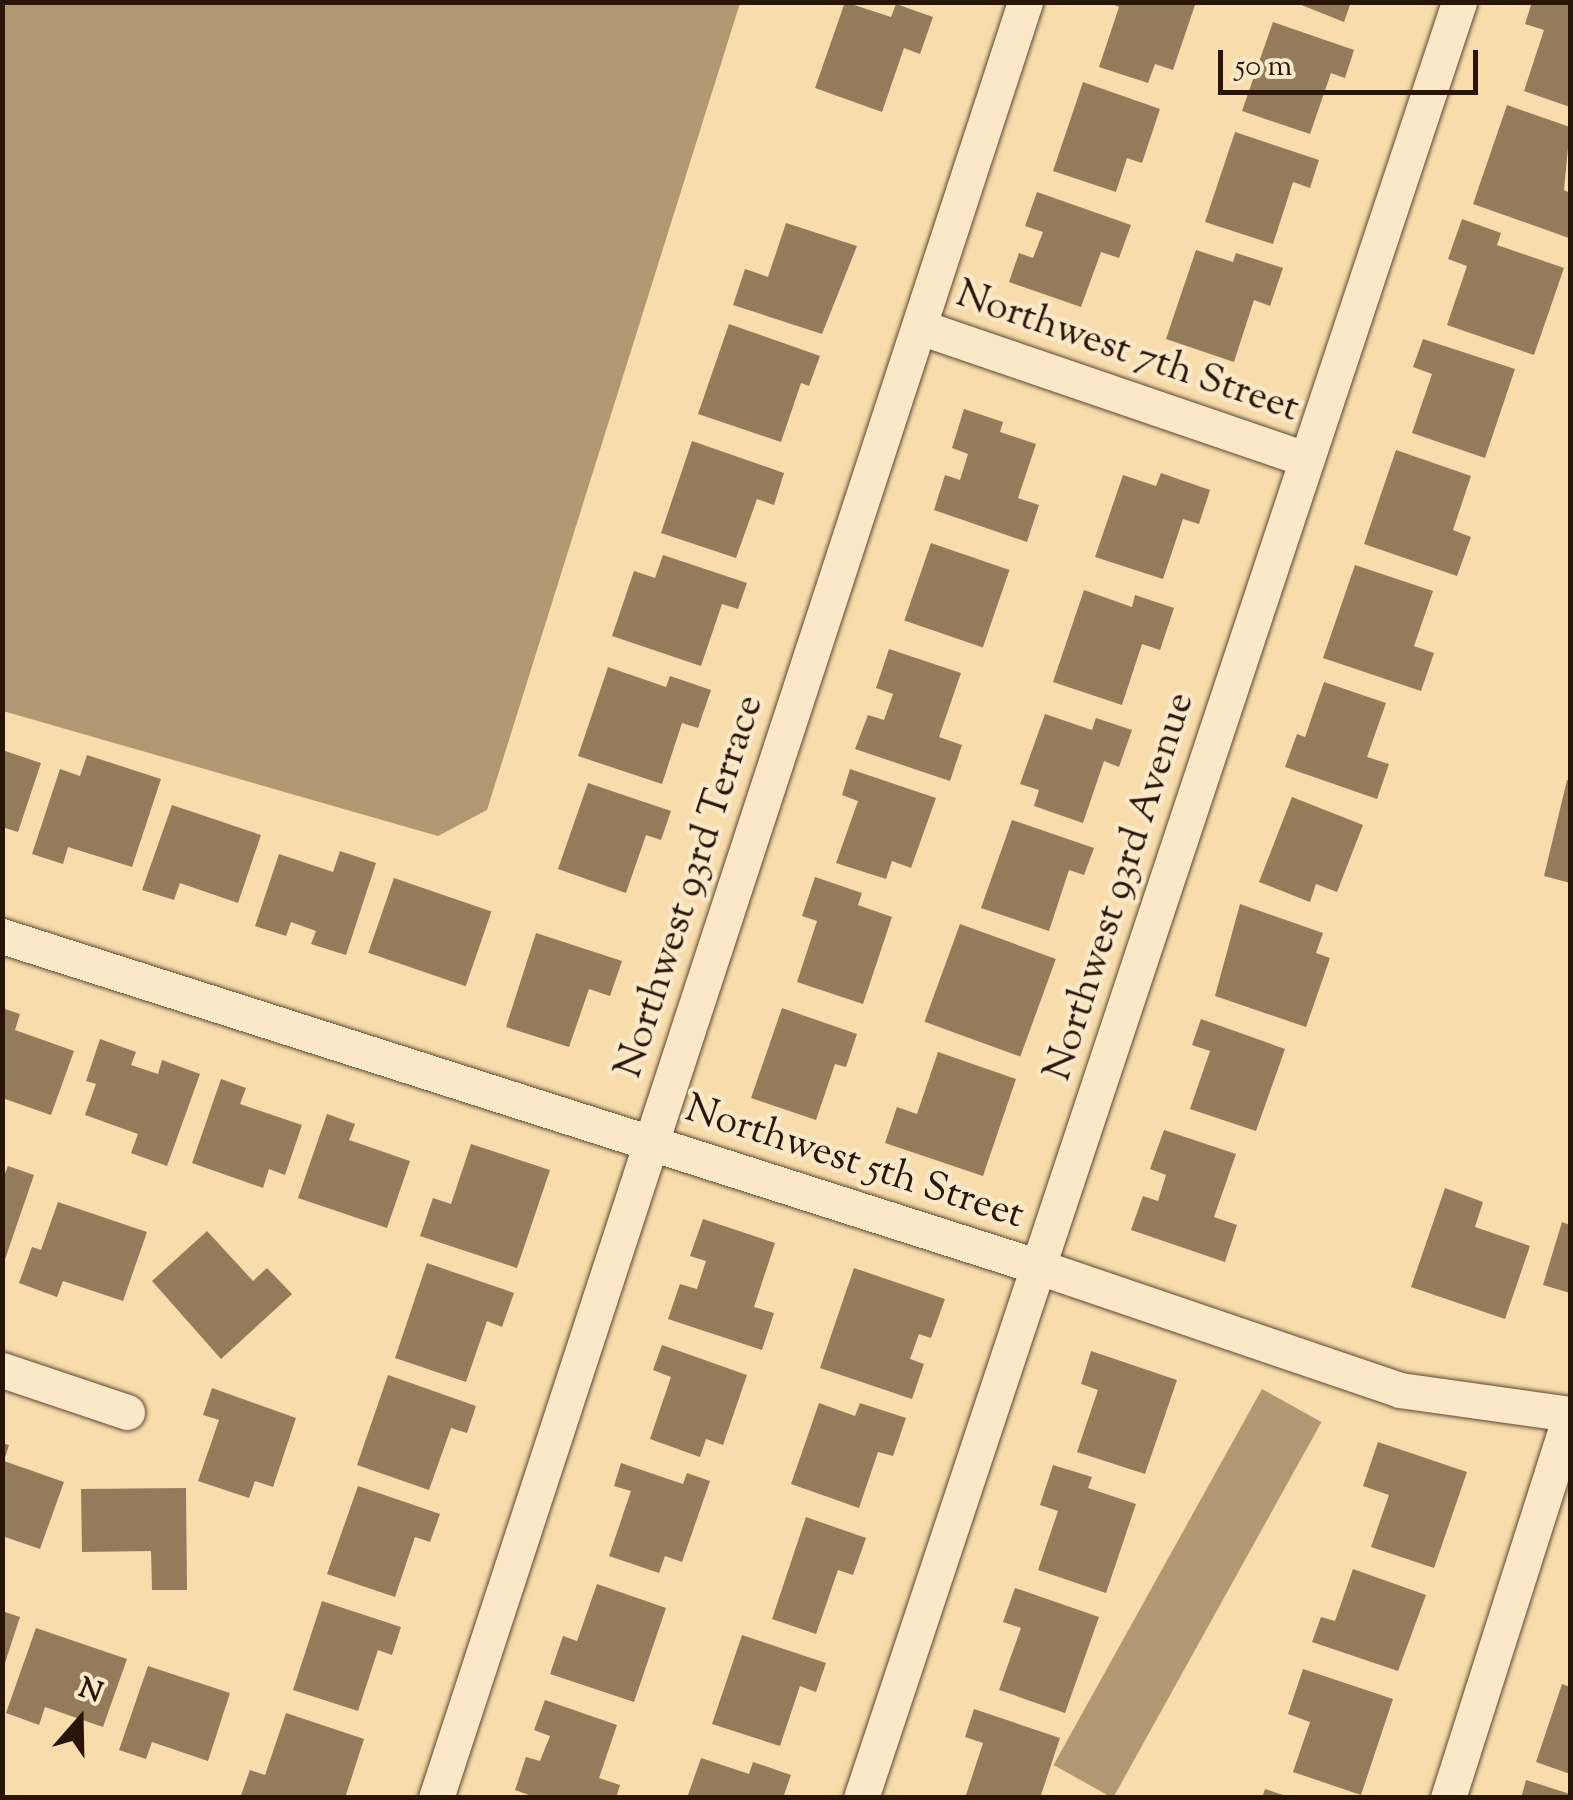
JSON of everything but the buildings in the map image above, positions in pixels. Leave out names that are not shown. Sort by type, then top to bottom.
[{"type":"street","name":"Northwest 93rd Terrace","points":[[436,1798],[1025,2]]},
{"type":"street","name":"Northwest 93rd Avenue","points":[[862,1798],[1042,1268],[1458,2]]},
{"type":"street","name":"Northwest 7th Street","points":[[920,327],[1305,459]]},
{"type":"street","name":"Northwest 5th Street","points":[[2,936],[1042,1268],[1400,1390],[1570,1414]]},
{"type":"street","points":[[2,1370],[128,1412]]},
{"type":"street","points":[[1448,1798],[1570,1414]]},
{"type":"shaded area","points":[[2,3],[740,3],[487,810],[438,836],[3,711]]},
{"type":"shaded area","points":[[1262,1389],[1321,1422],[1113,1798],[1054,1765]]}]
